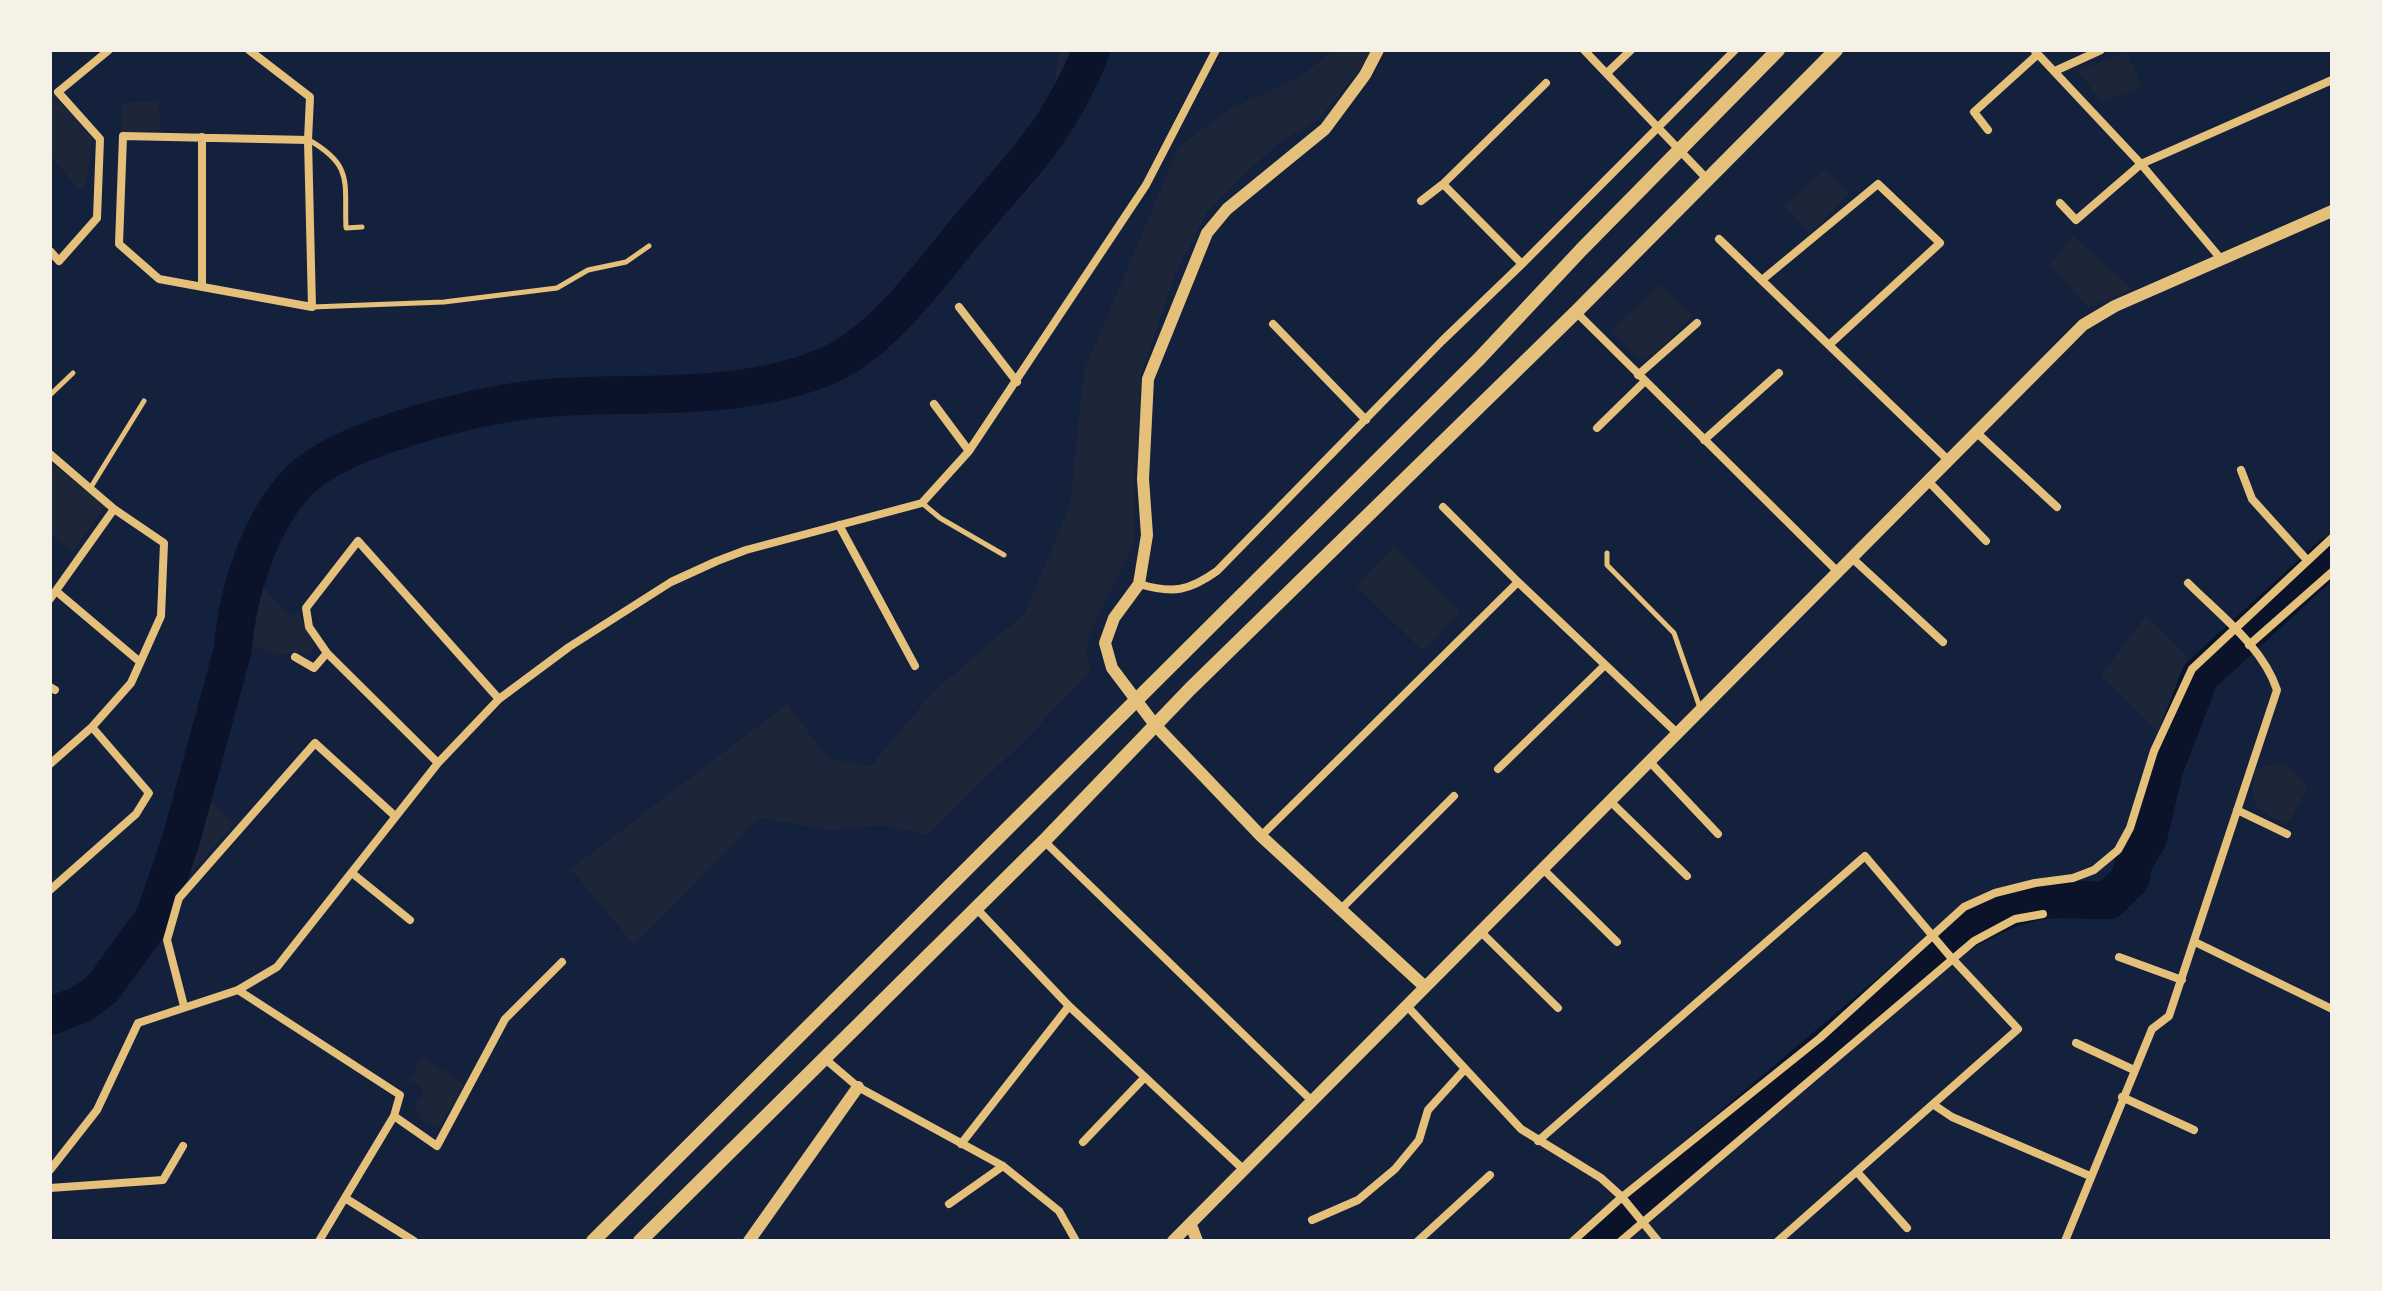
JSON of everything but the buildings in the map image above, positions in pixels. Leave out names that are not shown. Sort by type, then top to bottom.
[{"type":"main road","points":[[593,1241],[1479,359],[1778,50]]},
{"type":"main road","points":[[640,1241],[1836,50]]},
{"type":"street","points":[[50,251],[59,261],[97,218],[100,139],[58,92],[109,50]]},
{"type":"street","points":[[249,50],[310,97],[308,140],[312,307],[159,279],[119,244],[123,136],[308,140]]},
{"type":"street","points":[[50,1170],[97,1110],[138,1023],[238,990],[277,967],[438,763],[499,699],[550,660],[671,582],[746,550],[922,503],[969,451],[1146,185],[1216,50]]},
{"type":"street","points":[[1378,50],[1365,75],[1325,129],[1238,200],[1207,233],[1148,379],[1143,479],[1147,535],[1139,584],[1114,618],[1105,643],[1112,668],[1155,725],[1261,836],[1424,986]]},
{"type":"street","points":[[1584,50],[1708,180]]},
{"type":"street","points":[[1607,73],[1631,50]]},
{"type":"street","points":[[1139,584],[1175,590],[1196,586],[1217,571],[1442,341],[1735,50]]},
{"type":"street","points":[[2055,71],[2101,50]]},
{"type":"street","points":[[1988,130],[1974,112],[2036,52],[2141,164],[2221,259]]},
{"type":"street","points":[[2060,203],[2076,220],[2141,164],[2332,80]]},
{"type":"street","points":[[1421,201],[1443,184],[1546,83]]},
{"type":"street","points":[[202,137],[202,287]]},
{"type":"street","points":[[1443,184],[1522,264]]},
{"type":"street","points":[[1762,280],[1878,184],[1940,243],[1829,345]]},
{"type":"street","points":[[1173,1241],[2083,325],[2115,306],[2332,211]]},
{"type":"street","points":[[1719,239],[1948,460]]},
{"type":"street","points":[[959,307],[1017,382]]},
{"type":"street","points":[[1576,312],[1837,571]]},
{"type":"street","points":[[1597,428],[1697,323]]},
{"type":"street","points":[[1273,324],[1366,420]]},
{"type":"street","points":[[1704,440],[1779,373]]},
{"type":"street","points":[[934,404],[969,451]]},
{"type":"street","points":[[1976,432],[2057,507]]},
{"type":"street","points":[[50,454],[114,509],[164,543],[161,616],[131,683],[92,727],[50,764]]},
{"type":"street","points":[[2241,470],[2252,499],[2307,560]]},
{"type":"street","points":[[1928,481],[1986,541]]},
{"type":"street","points":[[1443,507],[1604,666],[1677,733]]},
{"type":"street","points":[[114,509],[53,595],[140,662]]},
{"type":"street","points":[[839,525],[915,666]]},
{"type":"street","points":[[2242,637],[2307,560],[2332,538]]},
{"type":"street","points":[[438,763],[327,653],[309,627],[306,608],[358,541],[499,699]]},
{"type":"street","points":[[1852,558],[1943,642]]},
{"type":"street","points":[[1573,1241],[1936,939],[1964,907],[1995,893],[2073,878],[2094,870],[2118,850],[2130,828],[2154,751],[2192,669],[2332,572]]},
{"type":"street","points":[[1261,836],[1518,582]]},
{"type":"street","points":[[2065,1241],[2152,1029],[2169,1016],[2277,690],[2270,670],[2188,583]]},
{"type":"street","points":[[295,657],[314,668],[327,653]]},
{"type":"street","points":[[1498,769],[1604,666]]},
{"type":"street","points":[[50,890],[136,814],[149,793],[92,727]]},
{"type":"street","points":[[184,1006],[167,940],[179,898],[315,743],[395,816]]},
{"type":"street","points":[[1650,762],[1718,834]]},
{"type":"street","points":[[1342,908],[1454,796]]},
{"type":"street","points":[[1610,801],[1687,876]]},
{"type":"street","points":[[2237,810],[2287,834]]},
{"type":"street","points":[[1044,841],[1312,1101]]},
{"type":"street","points":[[1538,1141],[1865,856],[2018,1029],[1783,1239]]},
{"type":"street","points":[[1543,869],[1617,942]]},
{"type":"street","points":[[352,873],[410,920]]},
{"type":"street","points":[[976,908],[1069,1006],[1243,1169]]},
{"type":"street","points":[[1621,1241],[1640,1218],[1951,956],[1996,927],[2015,919],[2043,914]]},
{"type":"street","points":[[1480,931],[1558,1008]]},
{"type":"street","points":[[2195,942],[2332,1009]]},
{"type":"street","points":[[2119,957],[2182,980]]},
{"type":"street","points":[[394,1116],[437,1146],[505,1019],[562,962]]},
{"type":"street","points":[[238,990],[400,1095],[394,1116],[319,1241]]},
{"type":"street","points":[[961,1144],[1069,1006]]},
{"type":"street","points":[[1407,1006],[1521,1129],[1601,1178],[1658,1241]]},
{"type":"street","points":[[2076,1043],[2134,1070]]},
{"type":"street","points":[[824,1057],[858,1087],[1003,1166],[1059,1211],[1076,1241]]},
{"type":"street","points":[[1312,1220],[1358,1200],[1395,1169],[1419,1140],[1428,1110],[1465,1069]]},
{"type":"street","points":[[1083,1142],[1145,1077]]},
{"type":"street","points":[[749,1241],[858,1087]]},
{"type":"street","points":[[2122,1097],[2194,1130]]},
{"type":"street","points":[[1934,1105],[1952,1117],[2090,1176]]},
{"type":"street","points":[[50,1188],[163,1180],[183,1146]]},
{"type":"street","points":[[949,1204],[1003,1166]]},
{"type":"street","points":[[1858,1173],[1907,1228]]},
{"type":"street","points":[[1418,1241],[1490,1175]]},
{"type":"street","points":[[345,1198],[414,1241]]},
{"type":"street","points":[[1191,1225],[1197,1241]]},
{"type":"lane","points":[[308,140],[338,160],[344,171],[346,228],[362,227]]},
{"type":"lane","points":[[312,307],[444,302],[557,288],[588,270],[626,262],[649,246]]},
{"type":"lane","points":[[50,395],[73,373]]},
{"type":"lane","points":[[91,487],[144,401]]},
{"type":"lane","points":[[922,503],[940,518],[1004,555]]},
{"type":"lane","points":[[1607,553],[1607,565],[1674,633],[1700,709]]},
{"type":"shaded area","points":[[1059,50],[1111,50],[1025,199],[1054,88]]},
{"type":"shaded area","points":[[1332,50],[1371,50],[1366,61],[1318,120],[1278,143],[1208,210],[1175,275],[1141,374],[1134,489],[1135,543],[1089,634],[1087,653],[1090,671],[1031,734],[927,835],[881,825],[830,830],[759,818],[634,945],[571,869],[787,704],[827,757],[870,767],[934,691],[1025,613],[1070,505],[1084,371],[1179,146],[1232,108],[1302,76]]},
{"type":"shaded area","points":[[2126,52],[2142,86],[2102,102],[2078,71]]},
{"type":"shaded area","points":[[50,91],[92,139],[87,178],[81,191],[50,156]]},
{"type":"shaded area","points":[[158,101],[161,130],[121,133],[121,108],[125,103]]},
{"type":"shaded area","points":[[1825,169],[1849,194],[1810,233],[1784,206]]},
{"type":"shaded area","points":[[2073,236],[2132,289],[2089,308],[2050,265]]},
{"type":"shaded area","points":[[1659,285],[1693,315],[1654,354],[1638,359],[1611,331]]},
{"type":"shaded area","points":[[54,465],[105,507],[73,550],[50,535],[50,469]]},
{"type":"shaded area","points":[[1394,546],[1460,612],[1423,651],[1357,586]]},
{"type":"shaded area","points":[[262,585],[289,616],[298,612],[314,645],[310,656],[293,651],[277,656],[252,645]]},
{"type":"shaded area","points":[[2146,616],[2189,659],[2157,731],[2101,675]]},
{"type":"shaded area","points":[[2284,762],[2308,787],[2287,825],[2258,809],[2252,792],[2255,769]]},
{"type":"shaded area","points":[[207,798],[234,824],[188,876],[178,866],[200,808]]},
{"type":"shaded area","points":[[422,1057],[464,1084],[439,1128],[422,1120],[415,1105],[424,1092],[420,1085],[410,1080]]},
{"type":"waterway","points":[[50,1016],[82,1004],[103,988],[154,918],[181,840],[233,649],[239,606],[252,560],[272,517],[298,482],[318,466],[346,451],[379,437],[452,415],[546,398],[689,393],[759,386],[794,378],[848,355],[908,301],[1033,153],[1066,103],[1091,50]]},
{"type":"waterway","points":[[1596,1241],[1959,934],[2001,912],[2034,902],[2054,899],[2109,900],[2131,878],[2133,864],[2148,838],[2164,770],[2200,676],[2332,555]]}]
